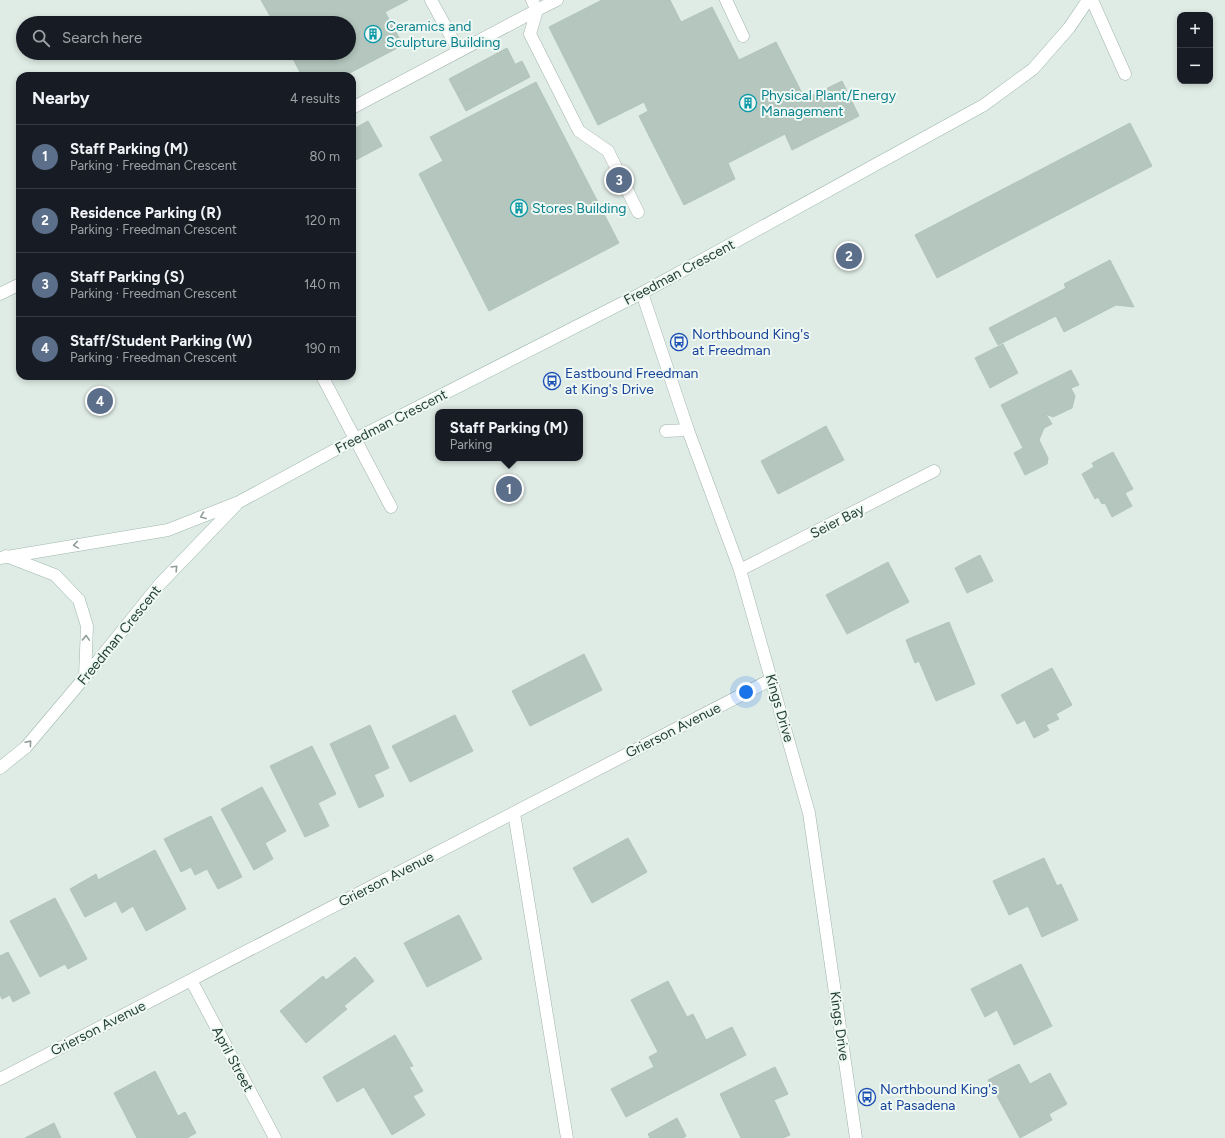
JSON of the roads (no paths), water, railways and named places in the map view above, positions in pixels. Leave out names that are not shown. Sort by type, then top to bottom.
[{"type":"street","points":[[431,0],[459,51]]},
{"type":"street","points":[[356,106],[459,51],[534,5],[558,0]]},
{"type":"street","points":[[726,0],[743,36]]},
{"type":"street","name":"Freedman Crescent","points":[[3,557],[168,530],[239,502],[356,439],[642,293],[984,105],[1033,69],[1069,28],[1088,0]]},
{"type":"street","points":[[1092,0],[1125,74]]},
{"type":"street","points":[[534,5],[530,34],[579,131],[608,150],[638,212]]},
{"type":"street","points":[[0,294],[16,286]]},
{"type":"street","name":"Kings Drive","points":[[642,293],[688,430],[740,570],[809,813],[856,1138]]},
{"type":"street","points":[[324,380],[391,507]]},
{"type":"street","points":[[666,431],[688,430]]},
{"type":"street","name":"Seier Bay","points":[[740,570],[934,471]]},
{"type":"street","name":"Freedman Crescent","points":[[0,768],[26,747],[159,585],[239,502]]},
{"type":"street","points":[[3,557],[55,575],[79,600],[87,626],[85,677]]},
{"type":"street","name":"Grierson Avenue","points":[[0,1079],[772,679]]},
{"type":"street","points":[[514,813],[567,1138]]},
{"type":"street","name":"April Street","points":[[191,980],[275,1138]]},
{"type":"place","name":"Ceramics and Sculpture Building","points":[[373,34]]},
{"type":"place","name":"Physical Plant/Energy Management","points":[[748,103]]},
{"type":"place","name":"Staff Parking (S)","points":[[619,180]]},
{"type":"place","name":"Stores Building","points":[[519,208]]},
{"type":"place","name":"Residence Parking (R)","points":[[849,256]]},
{"type":"place","name":"Northbound King's at Freedman","points":[[679,342]]},
{"type":"place","name":"Eastbound Freedman at King's Drive","points":[[552,381]]},
{"type":"place","name":"Staff/Student Parking (W)","points":[[100,401]]},
{"type":"place","name":"Staff Parking (M)","points":[[509,489]]},
{"type":"place","name":"Northbound King's at Pasadena","points":[[867,1097]]}]
